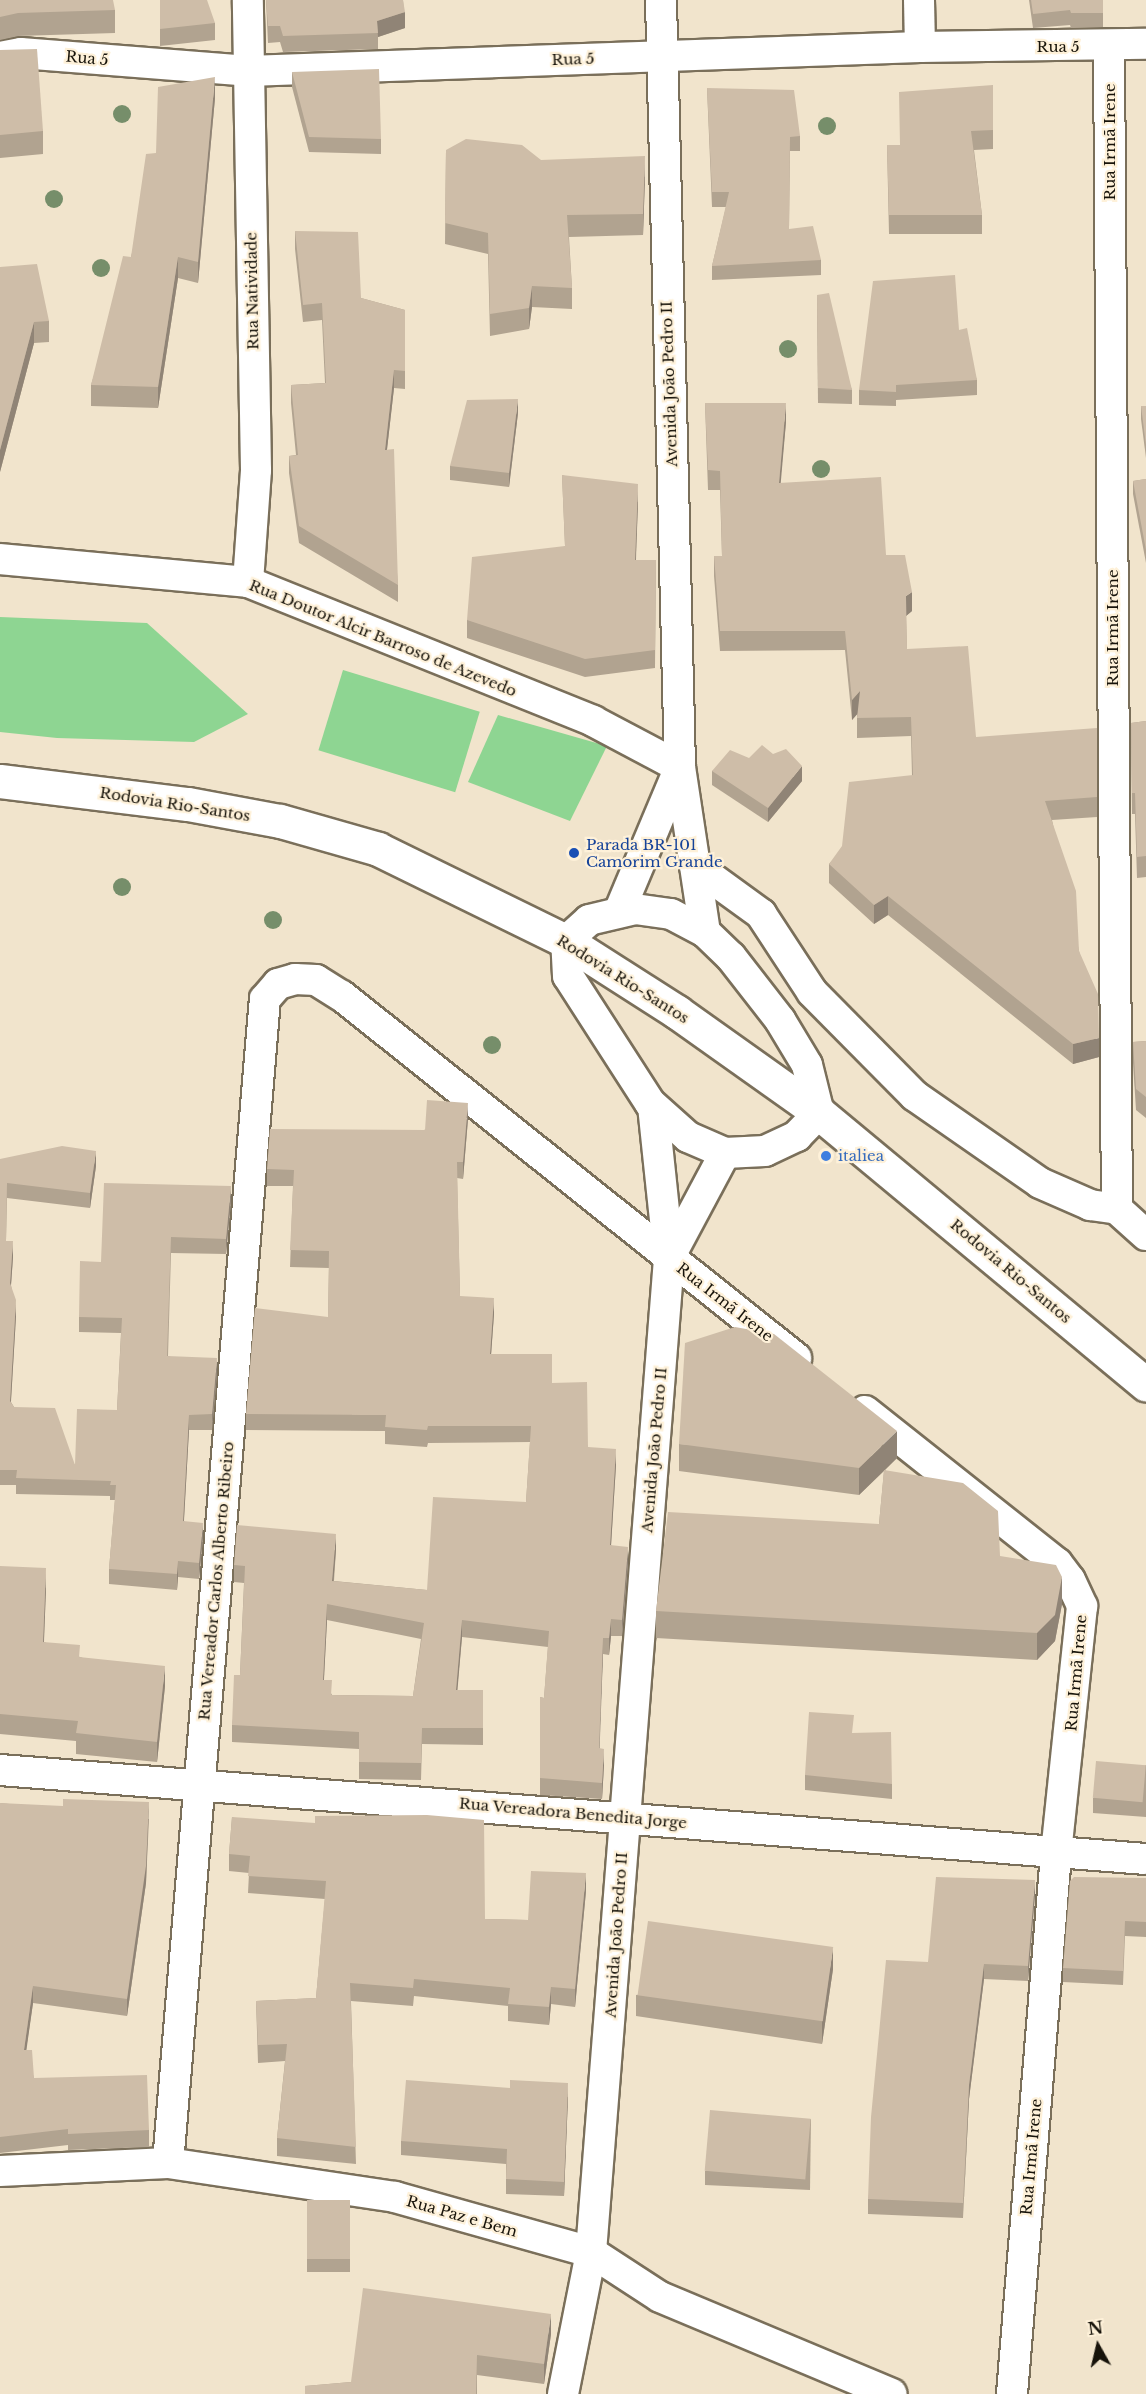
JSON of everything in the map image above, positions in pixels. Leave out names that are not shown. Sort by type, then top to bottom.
[{"type":"highway","name":"Rodovia Rio-Santos","points":[[0,781],[188,804],[280,822],[378,849],[566,941],[677,1012],[819,1113],[1146,1384]]},
{"type":"street","name":"Rua Natividade","points":[[248,0],[256,470],[248,582]]},
{"type":"street","name":"Avenida João Pedro II","points":[[661,0],[660,56],[680,767],[705,932]]},
{"type":"street","points":[[919,0],[920,47]]},
{"type":"street","name":"Rua 5","points":[[0,57],[21,53],[248,71],[920,47],[1109,47],[1146,44]]},
{"type":"street","name":"Rua Irmã Irene","points":[[1109,47],[1117,1209]]},
{"type":"street","name":"Rua Doutor Alcir Barroso de Azevedo","points":[[0,559],[248,582],[593,721],[680,767]]},
{"type":"street","name":"Avenida João Pedro II","points":[[619,912],[680,767]]},
{"type":"street","points":[[695,866],[761,914],[812,992],[915,1096],[1040,1183],[1090,1205],[1117,1209],[1146,1235]]},
{"type":"street","points":[[635,909],[671,914],[705,932],[731,957],[780,1020],[807,1065],[819,1113],[797,1136],[765,1151],[725,1153],[688,1137],[653,1107],[568,976],[566,941],[589,920],[635,909]]},
{"type":"street","name":"Rua Irmã Irene","points":[[265,999],[278,984],[295,979],[316,980],[342,996],[669,1258],[1057,1563],[1071,1580],[1082,1606],[1081,1640],[1056,1854],[1012,2394]]},
{"type":"street","name":"Rua Vereador Carlos Alberto Ribeiro","points":[[168,2163],[265,999]]},
{"type":"street","name":"Avenida João Pedro II","points":[[563,2394],[591,2252],[669,1258],[653,1107]]},
{"type":"street","name":"Avenida João Pedro II","points":[[669,1258],[725,1153]]},
{"type":"street","name":"Rua Vereadora Benedita Jorge","points":[[0,1770],[199,1783],[1056,1854],[1146,1859]]},
{"type":"street","name":"Rua Paz e Bem","points":[[0,2171],[168,2163],[395,2197],[591,2252],[660,2297],[892,2394]]},
{"type":"green space","points":[[0,617],[147,623],[248,714],[194,742],[57,738],[0,732]]},
{"type":"green space","points":[[343,670],[480,712],[455,792],[318,750]]},
{"type":"green space","points":[[498,715],[607,746],[570,821],[468,782]]},
{"type":"building","points":[[0,0],[113,0],[115,10],[18,13],[0,17]]},
{"type":"building","points":[[160,0],[207,0],[215,23],[160,29]]},
{"type":"building","points":[[266,0],[403,0],[405,12],[377,21],[378,33],[283,36],[280,26],[268,26]]},
{"type":"building","points":[[1031,0],[1103,0],[1103,13],[1071,13],[1070,10],[1033,14]]},
{"type":"building","points":[[37,49],[43,131],[0,135],[0,50]]},
{"type":"building","points":[[379,69],[381,139],[309,137],[292,72]]},
{"type":"building","points":[[215,77],[198,262],[178,257],[158,387],[91,385],[123,256],[131,257],[146,154],[156,153],[158,87]]},
{"type":"building","points":[[993,85],[993,130],[971,131],[982,215],[889,215],[887,145],[900,145],[899,92]]},
{"type":"building","points":[[707,88],[794,90],[800,136],[790,137],[789,229],[813,226],[821,260],[712,266],[729,192],[712,192]]},
{"type":"building","points":[[466,139],[522,145],[541,160],[645,156],[643,214],[567,215],[572,288],[532,286],[529,308],[490,314],[488,233],[445,223],[446,150]]},
{"type":"building","points":[[295,231],[358,232],[361,298],[405,310],[405,371],[394,370],[385,450],[394,449],[398,585],[299,526],[289,456],[298,455],[291,385],[326,383],[322,303],[303,305]]},
{"type":"building","points":[[37,264],[49,321],[34,322],[0,450],[0,267]]},
{"type":"building","points":[[955,275],[959,330],[967,328],[977,380],[896,385],[896,392],[859,390],[873,281]]},
{"type":"building","points":[[829,293],[852,390],[818,388],[817,295]]},
{"type":"building","points":[[518,399],[509,473],[450,466],[467,400]]},
{"type":"building","points":[[705,403],[786,403],[779,483],[881,477],[886,555],[905,555],[912,592],[906,596],[907,649],[968,646],[976,737],[1097,728],[1097,797],[1045,801],[1076,891],[1079,951],[1098,994],[1099,1038],[1073,1044],[888,896],[874,905],[829,864],[842,846],[849,782],[913,775],[911,717],[857,718],[860,691],[852,700],[845,631],[720,631],[714,556],[722,556],[720,471],[708,470]]},
{"type":"building","points":[[1141,406],[1146,406],[1146,445]]},
{"type":"building","points":[[562,475],[638,484],[635,560],[656,560],[655,650],[585,659],[467,620],[472,557],[565,546]]},
{"type":"building","points":[[1146,479],[1146,550],[1133,481]]},
{"type":"building","points":[[1146,721],[1146,856],[1137,857],[1135,793],[1132,793],[1131,723]]},
{"type":"building","points":[[762,745],[773,754],[786,749],[802,766],[768,808],[712,771],[730,750],[749,758]]},
{"type":"building","points":[[1146,1041],[1146,1097],[1136,1089],[1133,1042]]},
{"type":"building","points":[[427,1100],[468,1103],[463,1162],[457,1162],[460,1296],[494,1298],[490,1354],[552,1354],[552,1383],[587,1382],[588,1447],[616,1449],[610,1545],[628,1547],[622,1620],[611,1619],[609,1638],[603,1638],[599,1748],[604,1749],[602,1783],[540,1778],[540,1697],[544,1698],[549,1631],[462,1620],[456,1690],[483,1690],[483,1728],[422,1728],[421,1763],[359,1762],[359,1732],[232,1725],[234,1675],[240,1675],[245,1566],[234,1565],[237,1525],[336,1534],[332,1581],[427,1590],[433,1497],[526,1502],[531,1426],[428,1426],[427,1430],[385,1427],[386,1415],[246,1414],[255,1308],[328,1317],[329,1251],[290,1250],[294,1170],[267,1169],[270,1129],[425,1130]],"holes":[[[327,1604],[424,1623],[413,1696],[331,1695],[332,1680],[323,1680]]]},
{"type":"building","points":[[62,1146],[96,1151],[90,1193],[7,1183],[6,1241],[13,1241],[10,1283],[16,1300],[10,1401],[14,1407],[55,1408],[75,1465],[77,1409],[117,1410],[122,1318],[79,1317],[80,1261],[101,1262],[104,1183],[231,1186],[226,1239],[171,1237],[167,1356],[217,1358],[212,1414],[189,1415],[183,1521],[203,1523],[199,1563],[178,1561],[177,1574],[109,1569],[116,1485],[110,1485],[111,1481],[16,1478],[17,1470],[0,1470],[0,1159]]},
{"type":"building","points":[[735,1327],[774,1334],[897,1431],[859,1468],[679,1444],[685,1343]]},
{"type":"building","points":[[884,1470],[963,1483],[998,1511],[1000,1556],[1056,1565],[1062,1577],[1055,1615],[1037,1633],[656,1611],[668,1512],[879,1524]]},
{"type":"building","points":[[0,1566],[46,1568],[43,1642],[80,1645],[79,1657],[165,1666],[157,1742],[76,1733],[78,1721],[0,1714]]},
{"type":"building","points":[[809,1712],[854,1715],[852,1733],[891,1732],[892,1784],[805,1775]]},
{"type":"building","points":[[1096,1761],[1146,1765],[1143,1802],[1093,1798]]},
{"type":"building","points":[[63,1799],[149,1802],[146,1866],[127,1999],[33,1986],[24,2050],[32,2050],[34,2078],[147,2075],[149,2130],[68,2134],[68,2129],[0,2137],[0,1803],[63,1806]]},
{"type":"building","points":[[427,1815],[484,1820],[485,1919],[528,1920],[531,1871],[586,1873],[575,1989],[551,1987],[549,2007],[508,2004],[510,1988],[414,1979],[413,1988],[350,1983],[356,2147],[277,2138],[287,2044],[258,2045],[256,2001],[316,1998],[326,1881],[248,1876],[250,1856],[229,1854],[232,1817],[315,1823],[315,1816]]},
{"type":"building","points":[[936,1877],[1035,1880],[1028,1966],[984,1964],[969,2085],[963,2203],[868,2199],[871,2117],[886,1960],[928,1962]]},
{"type":"building","points":[[1074,1877],[1146,1878],[1146,1922],[1125,1921],[1123,1971],[1063,1968],[1070,1881]]},
{"type":"building","points":[[648,1921],[833,1947],[823,2021],[638,1995]]},
{"type":"building","points":[[406,2080],[510,2088],[510,2080],[568,2083],[564,2182],[506,2179],[507,2149],[401,2141]]},
{"type":"building","points":[[710,2110],[811,2119],[805,2180],[705,2171]]},
{"type":"building","points":[[307,2200],[350,2200],[350,2259],[307,2259]]},
{"type":"building","points":[[363,2288],[551,2314],[544,2364],[477,2355],[476,2394],[305,2394],[305,2386],[351,2382]]},
{"type":"place","name":"Parada BR-101 Camorim Grande","points":[[574,853]]},
{"type":"place","name":"italiea","points":[[826,1156]]}]
